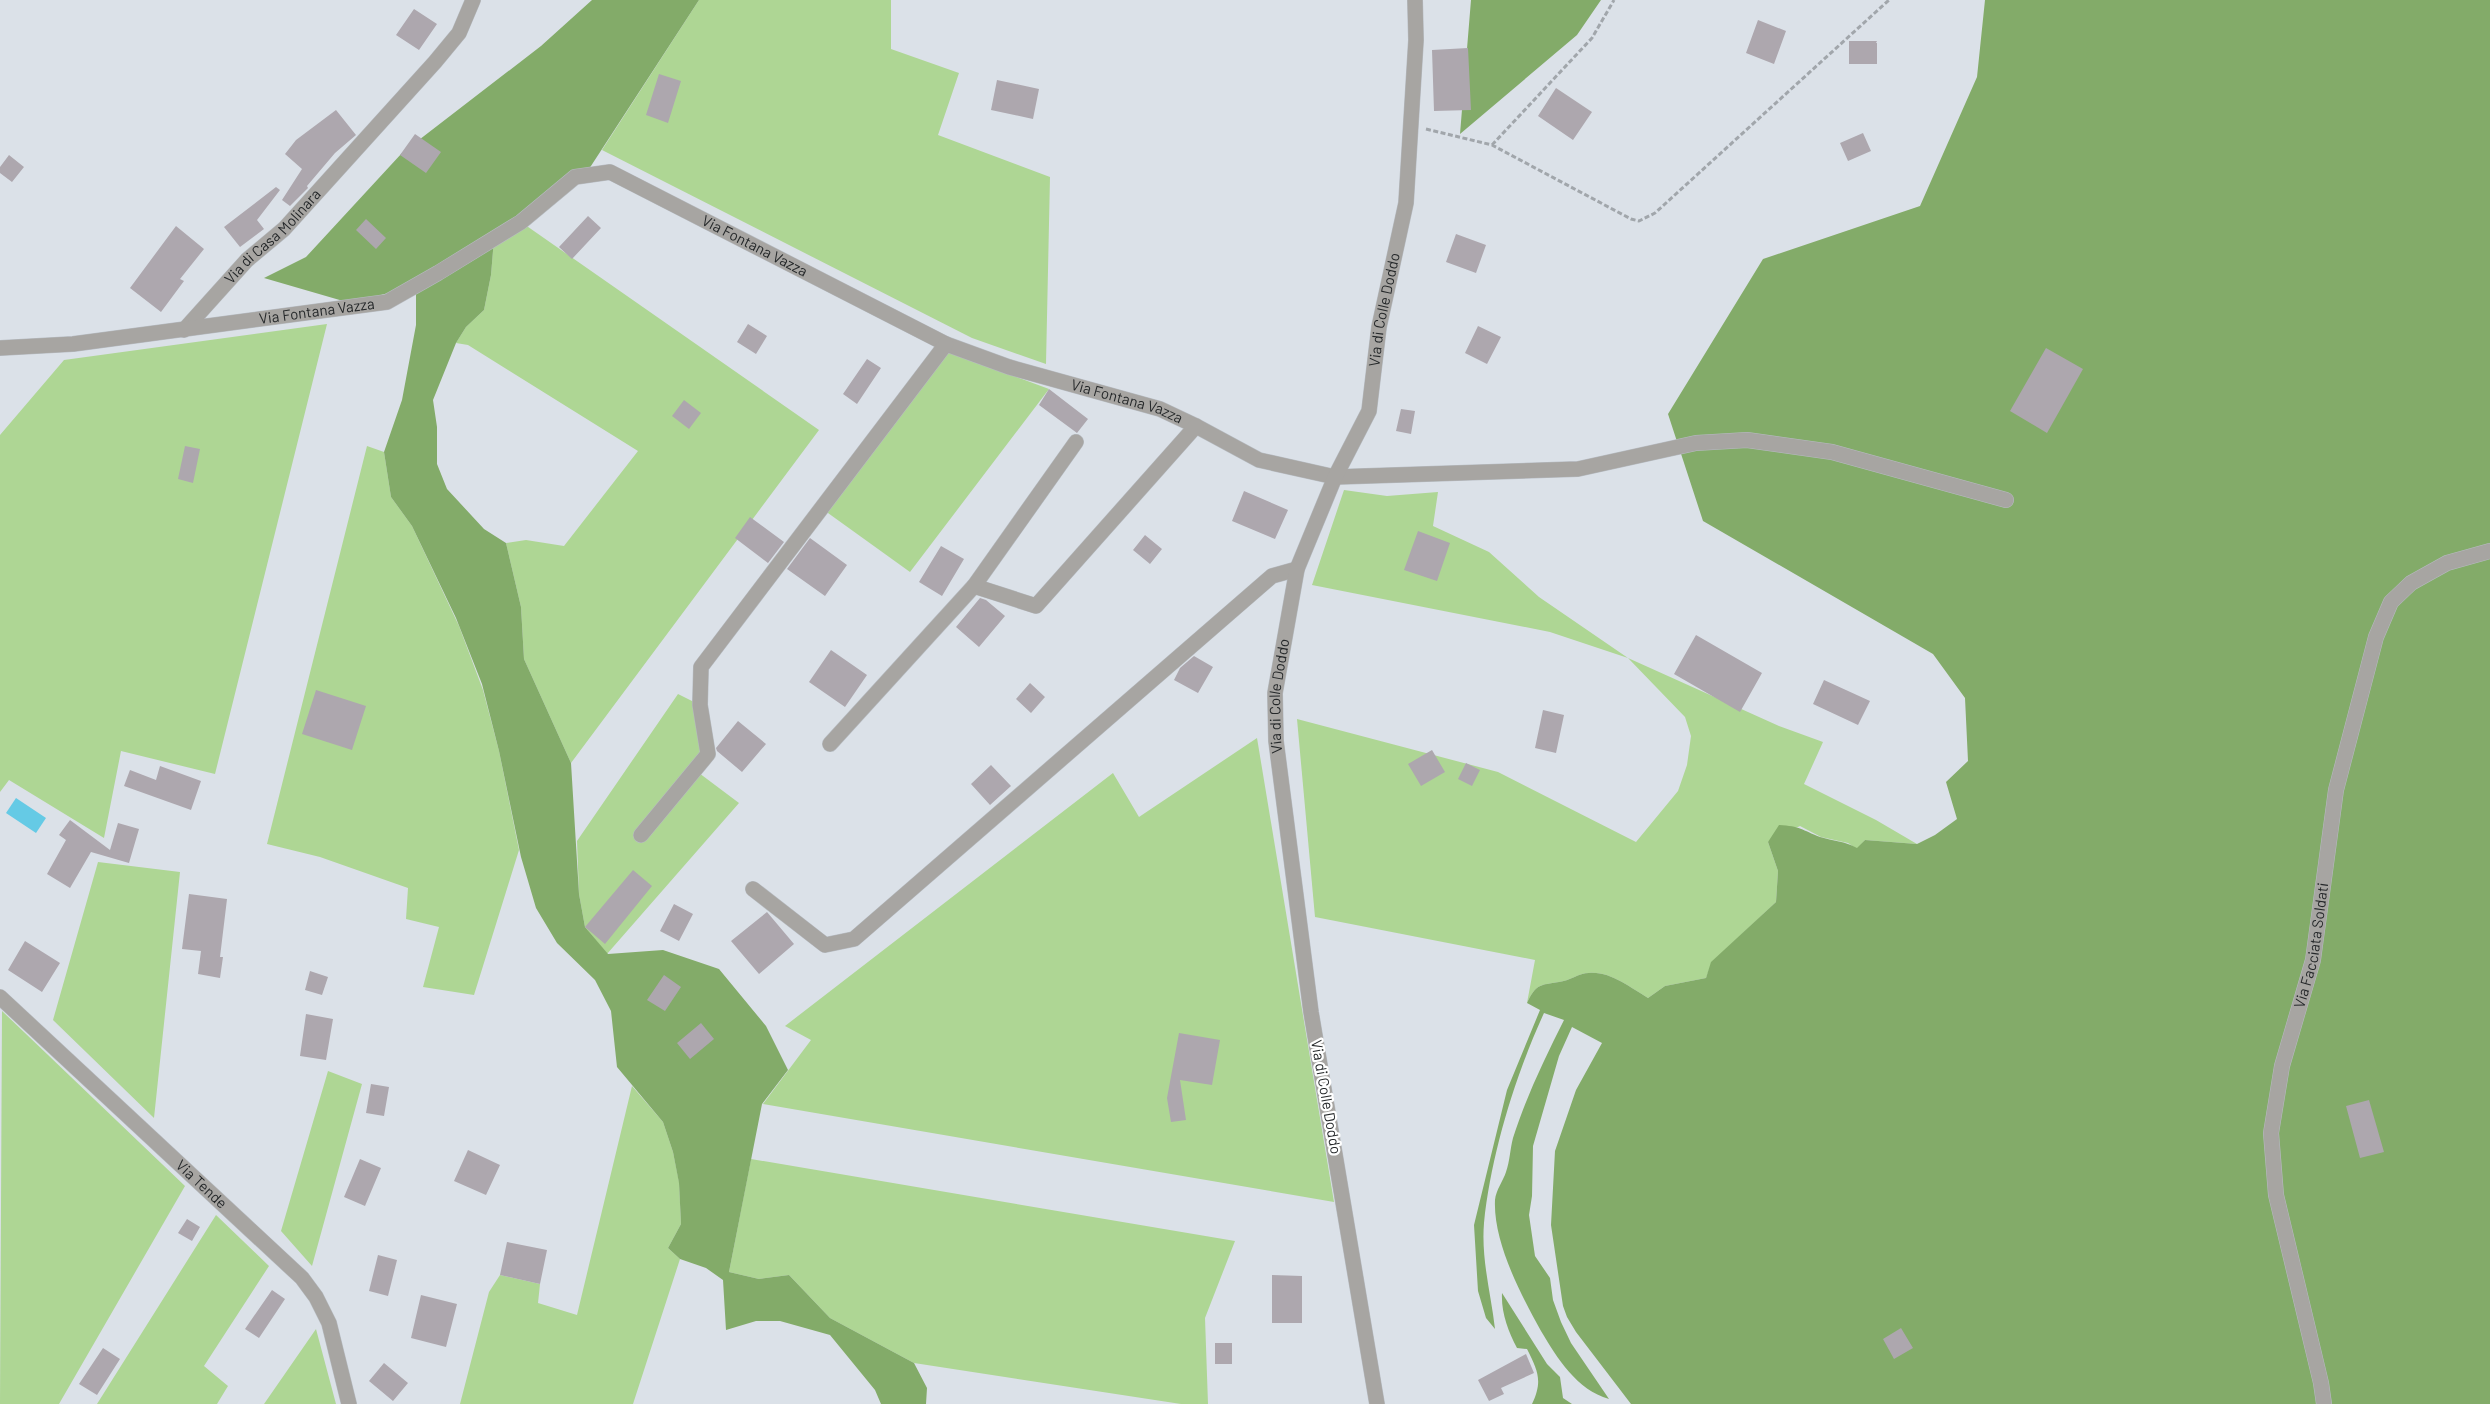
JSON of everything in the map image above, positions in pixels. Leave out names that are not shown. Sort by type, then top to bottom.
[{"type":"street","name":"Via di Casa Molinara","points":[[184,330],[236,271],[284,230],[435,62],[460,33],[473,0]]},
{"type":"street","name":"Via di Colle Doddo","points":[[1378,1404],[1311,1012],[1276,741],[1275,693],[1297,569],[1335,477],[1369,411],[1379,327],[1406,203],[1416,40],[1416,0]]},
{"type":"street","name":"Via Fontana Vazza","points":[[184,330],[387,302],[521,222],[575,177],[610,172],[946,344],[1009,366],[1160,409],[1259,460],[1335,477],[1578,470],[1696,443],[1747,440],[1832,452],[2006,500]]},
{"type":"street","points":[[0,348],[73,344],[184,330]]},
{"type":"street","points":[[641,835],[708,754],[700,705],[701,667],[946,344]]},
{"type":"street","points":[[974,586],[1036,606],[1196,426]]},
{"type":"street","points":[[830,744],[974,586],[1076,442]]},
{"type":"street","name":"Via Facciata Soldati","points":[[2324,1404],[2322,1382],[2276,1195],[2271,1133],[2282,1066],[2313,960],[2336,790],[2376,637],[2391,602],[2411,583],[2447,563],[2490,550]]},
{"type":"street","points":[[753,889],[825,945],[854,939],[1272,576],[1297,569]]},
{"type":"street","name":"Via Tende","points":[[0,997],[302,1278],[316,1297],[329,1323],[349,1404]]},
{"type":"path","points":[[1492,145],[1592,38],[1614,0]]},
{"type":"path","points":[[1411,125],[1492,145],[1631,219],[1639,221],[1655,212],[1889,0]]},
{"type":"green space","points":[[592,0],[699,0],[589,169],[494,239],[491,275],[484,310],[466,327],[456,343],[433,400],[437,427],[437,464],[447,489],[484,529],[506,543],[521,607],[524,659],[571,763],[579,894],[585,927],[608,954],[663,950],[719,969],[766,1026],[788,1070],[762,1104],[729,1272],[759,1279],[789,1275],[830,1318],[914,1363],[927,1388],[926,1404],[881,1404],[875,1390],[830,1335],[780,1321],[756,1321],[726,1330],[723,1280],[706,1268],[680,1259],[668,1248],[681,1224],[679,1183],[673,1152],[663,1122],[617,1067],[611,1011],[595,980],[557,943],[536,908],[521,857],[499,751],[482,684],[456,618],[412,526],[391,497],[384,452],[402,400],[416,325],[416,286],[350,303],[264,278],[306,257],[402,153],[541,46]]},
{"type":"green space","points":[[699,0],[891,0],[891,49],[959,73],[938,135],[1050,177],[1046,364],[972,338],[602,150]]},
{"type":"green space","points":[[1471,0],[1601,0],[1577,35],[1460,134]]},
{"type":"green space","points":[[1985,0],[2490,0],[2490,1404],[1631,1404],[1576,1332],[1563,1306],[1551,1225],[1555,1151],[1576,1090],[1602,1043],[1572,1027],[1559,1056],[1533,1146],[1532,1196],[1529,1215],[1535,1256],[1550,1278],[1553,1300],[1561,1322],[1571,1343],[1609,1399],[1598,1395],[1569,1372],[1541,1331],[1510,1268],[1503,1250],[1496,1216],[1495,1200],[1505,1175],[1518,1123],[1536,1078],[1564,1020],[1544,1013],[1514,1089],[1492,1170],[1483,1236],[1495,1329],[1486,1318],[1478,1291],[1474,1225],[1507,1090],[1540,1010],[1527,1003],[1533,992],[1539,986],[1563,981],[1582,974],[1597,973],[1612,977],[1648,998],[1665,986],[1706,978],[1711,962],[1776,902],[1778,871],[1768,842],[1779,825],[1796,827],[1820,837],[1843,842],[1857,848],[1865,840],[1917,844],[1935,835],[1957,819],[1946,782],[1968,761],[1965,698],[1933,654],[1703,521],[1668,414],[1763,259],[1920,206],[1977,77]]},
{"type":"green space","points":[[521,222],[819,430],[571,763],[524,659],[521,607],[506,543],[526,540],[564,546],[638,451],[468,345],[456,343],[466,327],[484,310],[491,275],[494,239]]},
{"type":"green space","points":[[327,324],[215,774],[121,751],[104,838],[9,780],[0,792],[0,435],[64,360]]},
{"type":"green space","points":[[942,349],[1049,389],[910,572],[821,508]]},
{"type":"green space","points":[[367,446],[384,452],[391,497],[412,526],[459,626],[483,690],[499,751],[519,850],[474,995],[423,987],[439,927],[406,919],[408,888],[320,857],[267,844]]},
{"type":"green space","points":[[1344,490],[1387,496],[1438,492],[1433,526],[1489,552],[1539,597],[1628,658],[1550,632],[1312,585]]},
{"type":"green space","points":[[1628,658],[1779,726],[1823,742],[1804,784],[1876,820],[1917,844],[1865,840],[1857,849],[1848,843],[1821,837],[1800,826],[1768,842],[1778,871],[1776,902],[1712,962],[1706,978],[1665,986],[1648,998],[1612,977],[1589,973],[1539,986],[1527,1003],[1535,960],[1315,917],[1297,719],[1498,772],[1636,842],[1678,791],[1687,765],[1691,736],[1685,717]]},
{"type":"green space","points":[[678,694],[700,705],[708,754],[695,770],[739,803],[607,954],[585,927],[579,894],[577,841]]},
{"type":"green space","points":[[1257,738],[1334,1202],[763,1104],[811,1040],[785,1026],[1113,773],[1139,817]]},
{"type":"green space","points":[[98,862],[180,872],[154,1118],[53,1020]]},
{"type":"green space","points":[[2,1011],[185,1186],[59,1404],[0,1404]]},
{"type":"green space","points":[[328,1071],[362,1084],[312,1266],[281,1231]]},
{"type":"green space","points":[[632,1086],[663,1122],[673,1152],[679,1182],[681,1224],[668,1248],[680,1259],[633,1404],[460,1404],[489,1292],[500,1275],[540,1284],[538,1303],[577,1315]]},
{"type":"green space","points":[[751,1159],[1235,1241],[1205,1318],[1208,1404],[1181,1404],[914,1363],[830,1318],[789,1275],[759,1279],[729,1272]]},
{"type":"green space","points":[[216,1215],[269,1266],[204,1366],[228,1386],[217,1404],[97,1404]]},
{"type":"green space","points":[[1502,1293],[1547,1364],[1560,1377],[1563,1398],[1572,1404],[1532,1404],[1537,1389],[1538,1376],[1527,1349],[1517,1348],[1511,1335],[1504,1314]]},
{"type":"green space","points":[[316,1329],[336,1404],[264,1404]]},
{"type":"water","points":[[16,798],[46,818],[36,833],[6,813]]},
{"type":"building","points":[[414,9],[437,24],[419,50],[396,35]]},
{"type":"building","points":[[1758,20],[1786,31],[1774,64],[1746,53]]},
{"type":"building","points":[[1849,41],[1877,41],[1877,64],[1849,64]]},
{"type":"building","points":[[1468,48],[1471,110],[1434,111],[1432,50]]},
{"type":"building","points":[[659,74],[681,81],[668,123],[646,115]]},
{"type":"building","points":[[997,80],[1039,89],[1033,119],[991,110]]},
{"type":"building","points":[[1556,88],[1592,112],[1573,140],[1538,116]]},
{"type":"building","points":[[336,110],[356,135],[335,153],[307,186],[308,188],[290,206],[282,200],[302,169],[285,154],[296,140]]},
{"type":"building","points":[[1863,133],[1871,151],[1848,161],[1840,143]]},
{"type":"building","points":[[415,134],[441,152],[426,173],[400,155]]},
{"type":"building","points":[[9,155],[24,167],[12,182],[0,173],[0,167]]},
{"type":"building","points":[[276,187],[280,190],[257,220],[264,229],[240,247],[224,227]]},
{"type":"building","points":[[588,216],[601,228],[572,259],[559,247]]},
{"type":"building","points":[[366,219],[386,238],[376,249],[356,230]]},
{"type":"building","points":[[176,226],[204,249],[180,279],[184,281],[161,312],[130,288]]},
{"type":"building","points":[[1456,234],[1486,245],[1476,273],[1446,262]]},
{"type":"building","points":[[748,324],[767,336],[756,354],[737,342]]},
{"type":"building","points":[[1478,326],[1501,337],[1487,364],[1465,353]]},
{"type":"building","points":[[2046,348],[2083,369],[2047,433],[2010,411]]},
{"type":"building","points":[[867,359],[881,368],[857,404],[843,394]]},
{"type":"building","points":[[1049,389],[1088,419],[1077,433],[1039,405]]},
{"type":"building","points":[[684,400],[701,413],[689,429],[672,416]]},
{"type":"building","points":[[1401,409],[1415,411],[1411,434],[1396,431]]},
{"type":"building","points":[[185,446],[200,449],[193,483],[178,479]]},
{"type":"building","points":[[1244,491],[1288,510],[1275,539],[1232,521]]},
{"type":"building","points":[[750,517],[784,542],[768,563],[735,538]]},
{"type":"building","points":[[1418,531],[1450,543],[1437,581],[1404,570]]},
{"type":"building","points":[[1145,535],[1162,549],[1150,564],[1133,550]]},
{"type":"building","points":[[810,538],[847,565],[825,596],[787,569]]},
{"type":"building","points":[[941,546],[964,559],[942,596],[919,582]]},
{"type":"building","points":[[980,598],[986,600],[1005,616],[979,647],[956,627]]},
{"type":"building","points":[[1696,635],[1762,673],[1740,712],[1674,674]]},
{"type":"building","points":[[831,650],[867,675],[845,707],[809,682]]},
{"type":"building","points":[[1194,656],[1213,667],[1198,693],[1174,680],[1180,668]]},
{"type":"building","points":[[1824,680],[1870,701],[1858,725],[1813,704]]},
{"type":"building","points":[[1030,683],[1045,697],[1031,713],[1016,699]]},
{"type":"building","points":[[316,690],[366,706],[352,750],[302,734]]},
{"type":"building","points":[[1543,710],[1564,715],[1556,753],[1535,748]]},
{"type":"building","points":[[738,721],[766,744],[742,772],[717,751],[716,748]]},
{"type":"building","points":[[1432,750],[1445,772],[1421,786],[1408,764]]},
{"type":"building","points":[[1466,763],[1480,770],[1472,786],[1458,779]]},
{"type":"building","points":[[991,765],[1011,786],[990,805],[971,784]]},
{"type":"building","points":[[160,766],[201,781],[191,810],[124,786],[130,770],[156,780]]},
{"type":"building","points":[[70,820],[110,850],[118,823],[139,829],[129,863],[91,852],[70,888],[47,874],[66,840],[59,835]]},
{"type":"building","points":[[633,870],[652,886],[605,944],[585,927]]},
{"type":"building","points":[[189,894],[227,899],[220,957],[223,957],[220,978],[198,974],[201,951],[182,949]]},
{"type":"building","points":[[674,904],[693,914],[679,941],[660,931]]},
{"type":"building","points":[[767,912],[794,944],[759,974],[731,941]]},
{"type":"building","points":[[25,941],[60,963],[42,992],[8,970]]},
{"type":"building","points":[[310,971],[328,977],[322,995],[305,990]]},
{"type":"building","points":[[664,975],[681,987],[665,1011],[647,1000]]},
{"type":"building","points":[[306,1014],[333,1019],[326,1060],[300,1056]]},
{"type":"building","points":[[701,1023],[714,1039],[690,1059],[677,1043]]},
{"type":"building","points":[[1179,1033],[1220,1040],[1212,1085],[1180,1080],[1186,1120],[1171,1122],[1167,1098]]},
{"type":"building","points":[[371,1084],[389,1087],[384,1116],[366,1113]]},
{"type":"building","points":[[2369,1100],[2384,1152],[2360,1158],[2346,1106]]},
{"type":"building","points":[[468,1150],[500,1165],[486,1195],[454,1181]]},
{"type":"building","points":[[360,1159],[381,1168],[365,1206],[344,1197]]},
{"type":"building","points":[[187,1219],[200,1227],[192,1241],[178,1233]]},
{"type":"building","points":[[507,1242],[547,1250],[540,1284],[500,1275]]},
{"type":"building","points":[[378,1255],[397,1260],[388,1296],[369,1291]]},
{"type":"building","points":[[1272,1275],[1302,1276],[1302,1323],[1272,1323]]},
{"type":"building","points":[[272,1290],[285,1299],[259,1338],[245,1329]]},
{"type":"building","points":[[421,1295],[457,1304],[446,1347],[411,1338]]},
{"type":"building","points":[[1901,1328],[1913,1348],[1894,1359],[1883,1339]]},
{"type":"building","points":[[1215,1343],[1232,1343],[1232,1364],[1215,1364]]},
{"type":"building","points":[[103,1348],[120,1359],[97,1395],[79,1384]]},
{"type":"building","points":[[1526,1354],[1534,1373],[1501,1388],[1504,1394],[1489,1401],[1478,1380]]},
{"type":"building","points":[[384,1363],[408,1383],[393,1401],[369,1381]]}]
